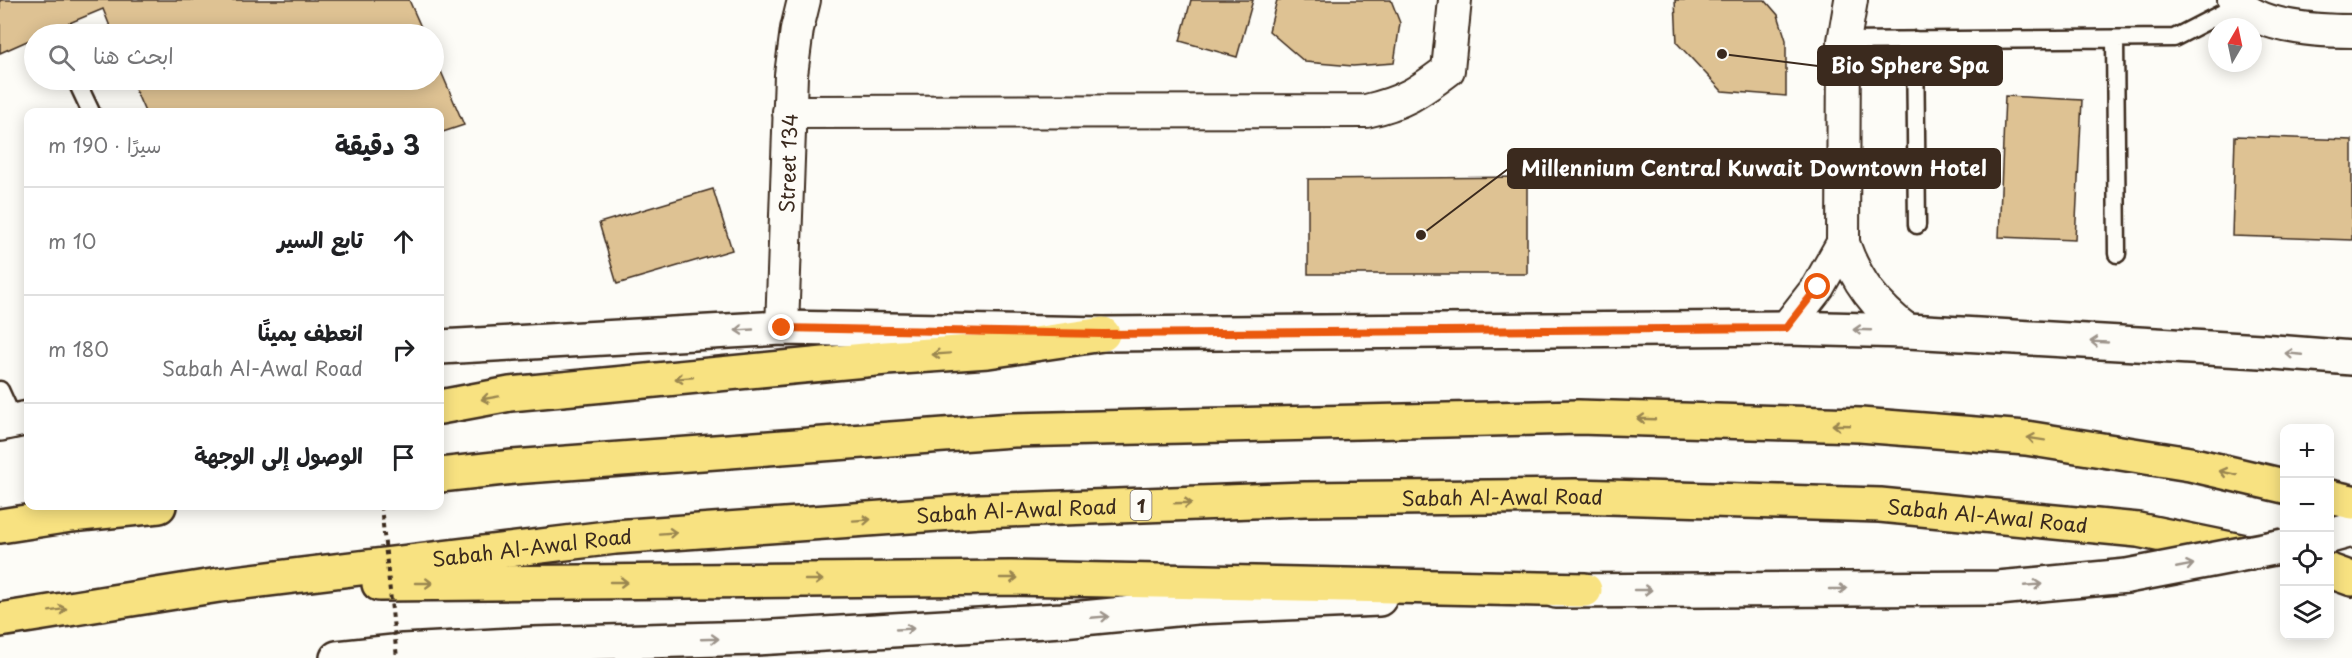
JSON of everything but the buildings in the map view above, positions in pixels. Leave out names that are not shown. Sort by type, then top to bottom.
[{"type":"highway","points":[[444,406],[510,394],[886,358],[988,351],[1103,334]]},
{"type":"highway","points":[[444,475],[513,467],[1012,430],[1578,417],[1860,425],[2026,438],[2190,464],[2280,485]]},
{"type":"highway","name":"Sabah Al-Awal Road","points":[[0,620],[219,585],[615,537],[980,512],[1317,498],[1575,496],[1880,505],[2138,530],[2280,559]]},
{"type":"highway","points":[[2334,498],[2352,502]]},
{"type":"highway","points":[[0,508],[24,500]]},
{"type":"highway","points":[[0,526],[120,510]]},
{"type":"highway","points":[[2334,572],[2352,579]]},
{"type":"highway","points":[[219,585],[1011,578],[1585,590]]},
{"type":"main road","points":[[444,348],[782,328],[1103,334],[1786,328],[1908,331],[2352,358]]},
{"type":"main road","points":[[2334,535],[2352,531]]},
{"type":"main road","points":[[337,658],[486,647],[640,650],[756,638],[1062,620],[1196,607],[1585,590],[1998,588],[2127,576],[2280,547]]},
{"type":"street","name":"Street 134","points":[[782,328],[789,112],[793,63],[804,0]]},
{"type":"street","points":[[789,112],[1366,111],[1394,105],[1421,91],[1448,70],[1455,0]]},
{"type":"street","points":[[1832,0],[1844,41]]},
{"type":"street","points":[[1851,0],[1844,41],[1843,243],[1861,284],[1874,302],[1908,331]]},
{"type":"street","points":[[2236,2],[2256,16],[2276,23],[2301,28],[2352,31]]},
{"type":"street","points":[[1786,328],[1818,287],[1843,243]]},
{"type":"lane","points":[[1844,41],[2174,38],[2236,2]]},
{"type":"lane","points":[[2115,39],[2117,254]]},
{"type":"lane","points":[[1916,40],[1917,225]]},
{"type":"lane","points":[[81,90],[89,108]]},
{"type":"lane","points":[[0,390],[14,421]]},
{"type":"path","points":[[381,510],[397,658]]},
{"type":"place","name":"Bio Sphere Spa","points":[[1722,54]]},
{"type":"place","name":"Millennium Central Kuwait Downtown Hotel","points":[[1421,235]]},
{"type":"route","points":[[782,328],[1103,334],[1786,328],[1818,287]]}]
